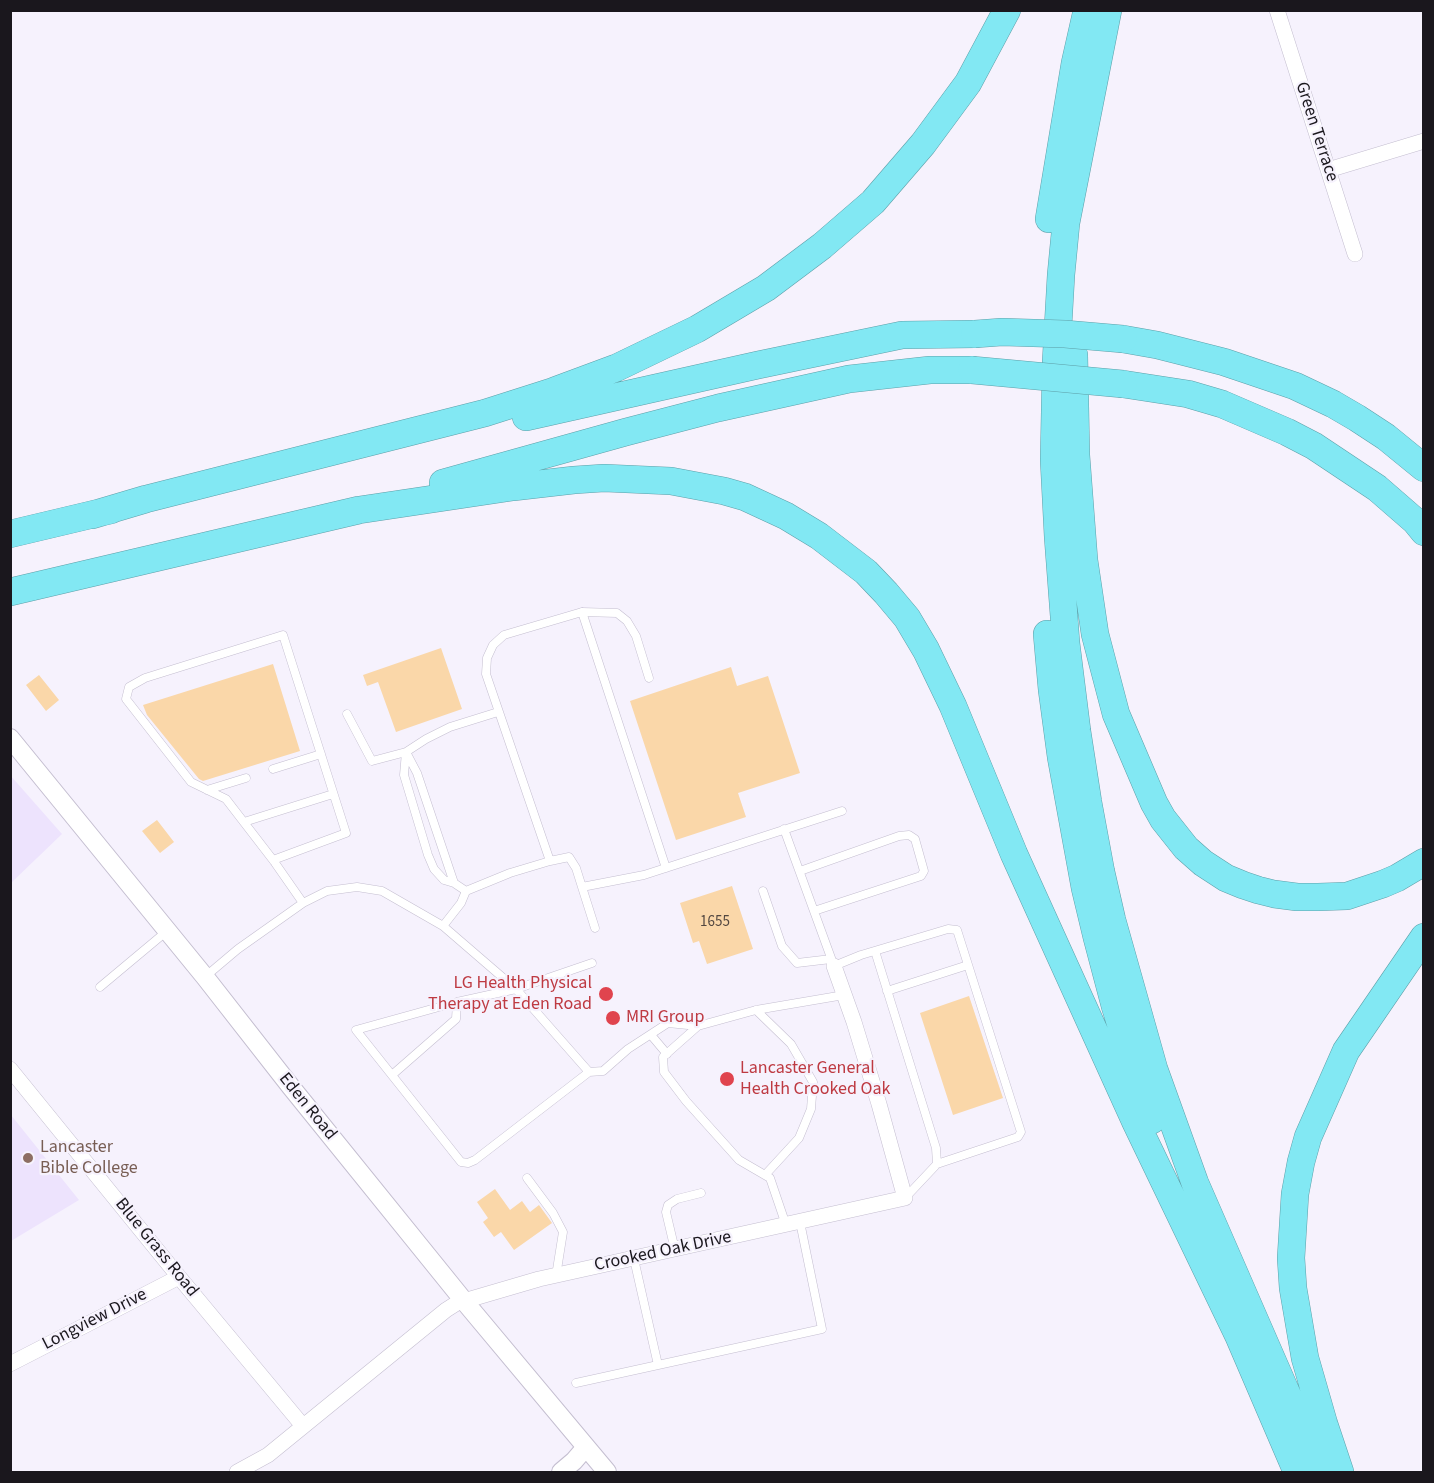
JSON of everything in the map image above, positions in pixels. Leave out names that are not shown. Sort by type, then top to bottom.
[{"type":"highway","points":[[92,515],[157,496],[485,412],[554,391],[616,368],[697,329],[766,288],[822,246],[873,202],[923,144],[968,83],[1007,10]]},
{"type":"highway","points":[[1087,10],[1075,63],[1050,206],[1044,284],[1038,455],[1043,595],[1061,757],[1085,888],[1115,1006],[1139,1084],[1167,1164],[1297,1473]]},
{"type":"highway","points":[[1108,10],[1066,223],[1056,362],[1054,460],[1058,537],[1066,643],[1077,731],[1088,802],[1112,920],[1137,1012],[1172,1121],[1195,1183],[1321,1473]]},
{"type":"highway","points":[[1088,109],[1074,238],[1073,303],[1076,455],[1084,560],[1095,634],[1106,680],[1125,738],[1154,803],[1186,849],[1226,878],[1258,890],[1297,897],[1347,896],[1383,885],[1424,862]]},
{"type":"highway","points":[[10,534],[902,335],[1002,332],[1123,339],[1224,362],[1295,386],[1333,404],[1386,437],[1424,468]]},
{"type":"highway","points":[[359,510],[422,489],[718,408],[849,379],[930,370],[972,370],[1123,384],[1188,394],[1222,404],[1314,446],[1377,488],[1415,521],[1424,532]]},
{"type":"highway","points":[[10,592],[359,510],[574,480],[604,478],[671,481],[701,486],[745,497],[786,516],[819,536],[866,572],[907,618],[926,650],[953,706],[1014,854],[1131,1112],[1240,1339]]},
{"type":"highway","points":[[1340,1473],[1313,1388],[1296,1310],[1291,1258],[1295,1194],[1308,1137],[1346,1051],[1424,937]]},
{"type":"street","name":"Green Terrace","points":[[1277,10],[1355,254]]},
{"type":"street","points":[[1328,170],[1424,141]]},
{"type":"street","name":"Eden Road","points":[[10,738],[464,1300],[607,1473]]},
{"type":"street","points":[[833,962],[854,1022],[905,1198]]},
{"type":"street","name":"Blue Grass Road","points":[[10,1069],[303,1426]]},
{"type":"street","name":"Crooked Oak Drive","points":[[237,1473],[268,1455],[446,1310],[464,1300],[556,1276],[905,1198]]},
{"type":"street","name":"Longview Drive","points":[[10,1364],[179,1277]]},
{"type":"street","points":[[561,1473],[586,1447]]},
{"type":"lane","points":[[550,861],[486,674],[487,658],[493,645],[504,635],[582,612],[617,613],[627,621],[636,636],[649,678]]},
{"type":"lane","points":[[582,612],[666,868]]},
{"type":"lane","points":[[273,860],[346,833],[283,635],[145,678],[129,687],[126,699],[191,782],[226,799],[303,903]]},
{"type":"lane","points":[[347,714],[372,761],[406,752],[450,727],[498,712]]},
{"type":"lane","points":[[406,752],[404,775],[434,869],[444,880],[466,891]]},
{"type":"lane","points":[[406,752],[417,773],[454,883]]},
{"type":"lane","points":[[273,769],[321,754]]},
{"type":"lane","points":[[207,790],[246,778]]},
{"type":"lane","points":[[244,822],[333,794]]},
{"type":"lane","points":[[582,887],[644,875],[842,811]]},
{"type":"lane","points":[[784,829],[833,962]]},
{"type":"lane","points":[[800,871],[899,836],[909,835],[915,839],[924,871],[921,876],[814,911]]},
{"type":"lane","points":[[442,926],[461,903],[466,891],[510,873],[568,857],[576,868],[595,928]]},
{"type":"lane","points":[[205,977],[238,949],[303,903],[327,891],[357,887],[382,891],[442,926],[516,989],[589,1072]]},
{"type":"lane","points":[[763,891],[782,946],[796,963],[833,962],[948,929],[957,930],[1021,1132],[1018,1137],[937,1164],[905,1198]]},
{"type":"lane","points":[[100,987],[167,931]]},
{"type":"lane","points":[[875,951],[936,1148],[937,1164]]},
{"type":"lane","points":[[592,963],[516,989],[457,1002],[356,1030],[461,1162],[468,1162],[475,1160],[589,1072],[603,1071],[628,1049],[668,1023],[698,1026],[756,1010],[844,995]]},
{"type":"lane","points":[[887,991],[968,965]]},
{"type":"lane","points":[[392,1075],[456,1019],[457,1002]]},
{"type":"lane","points":[[756,1010],[791,1044],[813,1082],[811,1109],[799,1138],[765,1175]]},
{"type":"lane","points":[[576,1383],[822,1329],[793,1224],[770,1178],[739,1160],[686,1101],[664,1072],[663,1057],[698,1026]]},
{"type":"lane","points":[[651,1035],[667,1054]]},
{"type":"lane","points":[[527,1178],[554,1213],[563,1232],[556,1276]]},
{"type":"lane","points":[[675,1250],[666,1212],[668,1205],[677,1199],[701,1193]]},
{"type":"lane","points":[[633,1259],[658,1365]]},
{"type":"shaded area","points":[[10,775],[62,834],[11,883],[10,883]]},
{"type":"shaded area","name":"Lancaster Bible College","points":[[11,1115],[79,1200],[10,1241]]},
{"type":"building","points":[[441,648],[462,709],[396,732],[378,682],[367,686],[363,675]]},
{"type":"building","points":[[273,664],[300,751],[203,781],[199,779],[147,715],[143,705]]},
{"type":"building","points":[[731,667],[737,686],[768,676],[800,773],[738,793],[746,817],[676,840],[630,701]]},
{"type":"building","points":[[39,675],[59,700],[46,711],[26,685]]},
{"type":"building","points":[[157,820],[174,842],[160,853],[142,831]]},
{"type":"building","points":[[732,886],[753,949],[707,964],[699,941],[693,943],[680,903]]},
{"type":"building","points":[[969,996],[1003,1098],[953,1115],[920,1013]]},
{"type":"building","points":[[495,1189],[510,1210],[522,1201],[530,1212],[539,1205],[552,1223],[514,1250],[501,1232],[494,1237],[483,1222],[488,1218],[477,1202]]},
{"type":"place","name":"LG Health Physical Therapy at Eden Road","points":[[606,994]]},
{"type":"place","name":"MRI Group","points":[[613,1018]]},
{"type":"place","name":"Lancaster General Health Crooked Oak","points":[[727,1079]]},
{"type":"place","name":"Lancaster Bible College","points":[[28,1158]]}]
